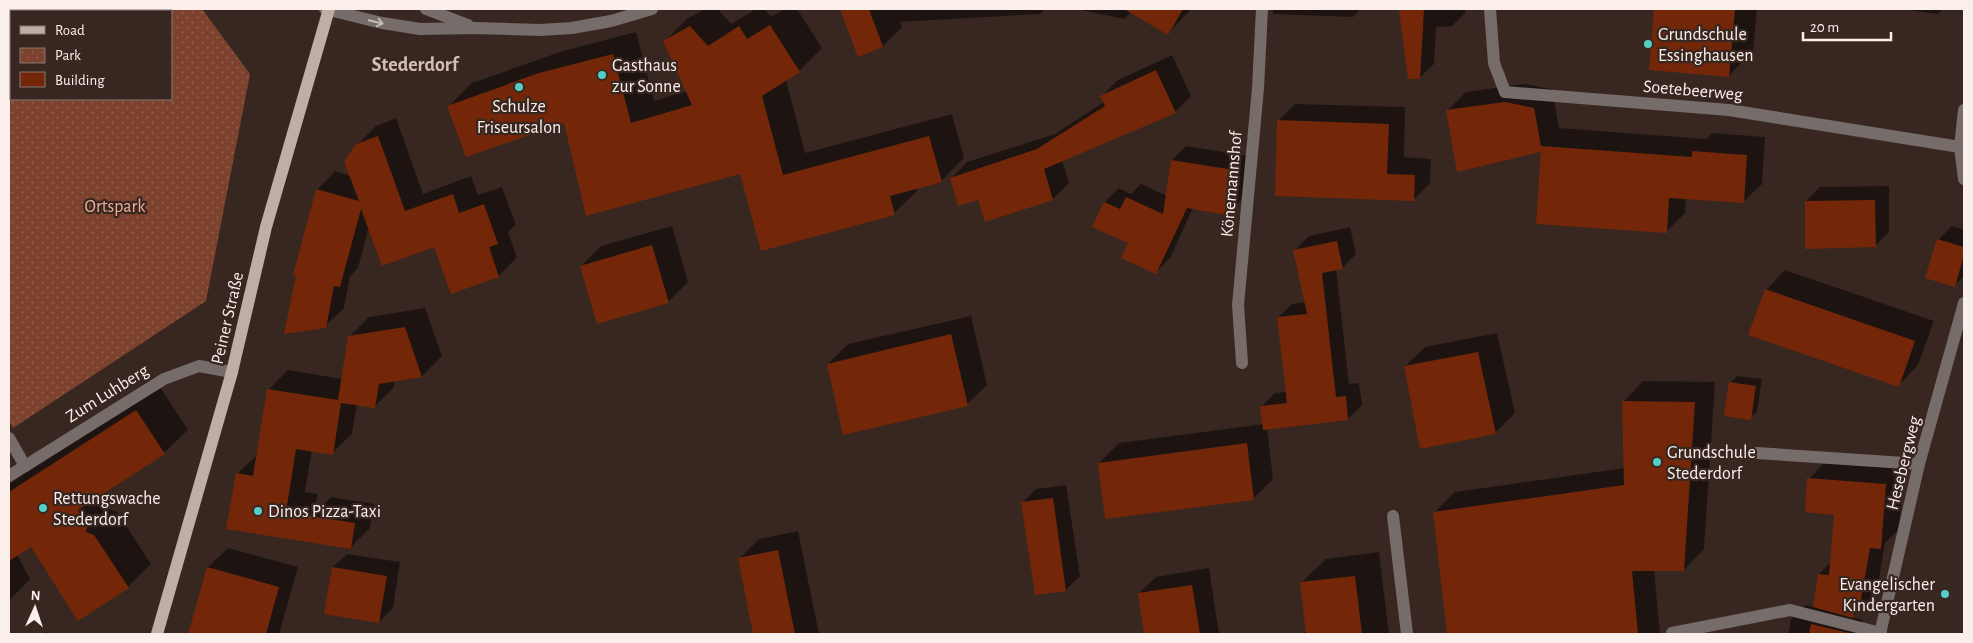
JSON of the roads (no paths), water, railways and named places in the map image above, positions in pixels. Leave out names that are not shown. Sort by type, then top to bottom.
[{"type":"main road","name":"Peiner Straße","points":[[157,634],[232,372],[266,227],[327,9]]},
{"type":"street","points":[[327,9],[382,23],[420,29],[540,30],[572,28],[611,21],[652,9]]},
{"type":"street","points":[[426,9],[474,28]]},
{"type":"street","name":"Könemannshof","points":[[1242,363],[1238,305],[1258,88],[1262,9]]},
{"type":"street","name":"Soetebeerweg","points":[[1490,9],[1494,63],[1505,92],[1729,110],[1960,146]]},
{"type":"street","points":[[1964,110],[1960,146],[1964,179]]},
{"type":"street","name":"Hesebergweg","points":[[1880,634],[1919,464],[1964,303]]},
{"type":"street","name":"Zum Luhberg","points":[[9,476],[164,379],[199,366],[232,372]]},
{"type":"street","points":[[9,438],[25,466]]},
{"type":"street","points":[[1756,453],[1919,464]]},
{"type":"street","points":[[1392,516],[1407,634]]},
{"type":"street","points":[[1672,633],[1790,610],[1880,634]]},
{"type":"place","name":"Grundschule Essinghausen","points":[[1648,44]]},
{"type":"place","name":"Gasthaus zur Sonne","points":[[602,75]]},
{"type":"place","name":"Schulze Friseursalon","points":[[519,87]]},
{"type":"place","name":"Grundschule Stederdorf","points":[[1657,462]]},
{"type":"place","name":"Rettungswache Stederdorf","points":[[43,508]]},
{"type":"place","name":"Dinos Pizza-Taxi","points":[[258,511]]},
{"type":"place","name":"Evangelischer Kindergarten","points":[[1945,594]]},
{"type":"district","name":"Stederdorf","points":[[415,64]]},
{"type":"park label","name":"Ortspark","points":[[115,206]]}]
